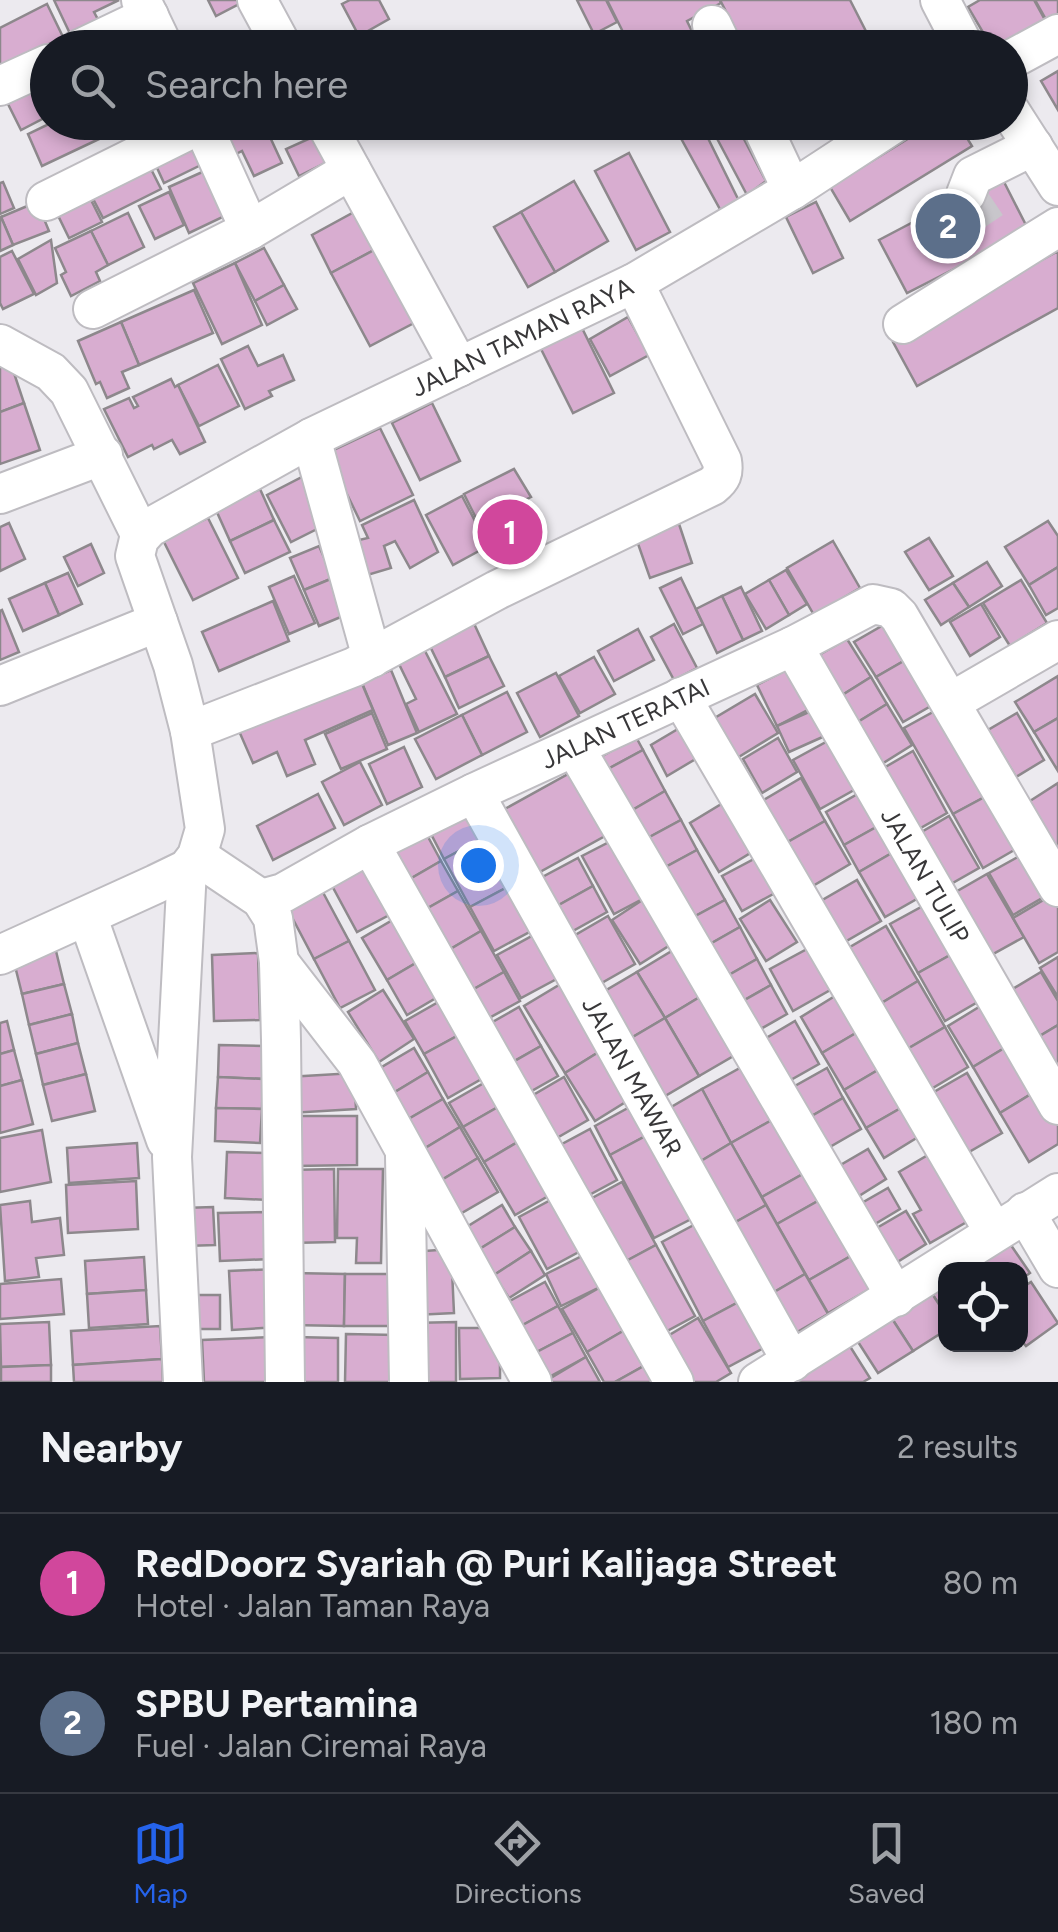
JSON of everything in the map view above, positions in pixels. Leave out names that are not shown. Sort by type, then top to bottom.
[{"type":"street","points":[[257,0],[273,30]]},
{"type":"street","points":[[940,0],[955,30]]},
{"type":"street","points":[[1028,50],[1058,34]]},
{"type":"street","points":[[0,86],[30,72]]},
{"type":"street","points":[[1028,138],[1058,186]]},
{"type":"street","points":[[46,201],[167,140]]},
{"type":"street","points":[[209,140],[250,230]]},
{"type":"street","points":[[335,140],[460,367]]},
{"type":"street","points":[[768,140],[792,190]]},
{"type":"street","name":"JALAN TAMAN RAYA","points":[[141,536],[311,438],[634,284],[868,140]]},
{"type":"street","points":[[966,194],[973,176],[1033,146]]},
{"type":"street","points":[[93,309],[250,230],[351,170]]},
{"type":"street","points":[[903,324],[1006,250],[1058,227]]},
{"type":"street","points":[[190,731],[372,658],[497,590],[712,486],[721,478],[722,461],[634,284]]},
{"type":"street","points":[[0,344],[61,380],[103,455],[141,536],[135,556],[173,665],[190,731],[205,828],[192,862],[172,1157],[184,1382]]},
{"type":"street","points":[[311,438],[372,658]]},
{"type":"street","points":[[0,494],[103,455]]},
{"type":"street","name":"JALAN TERATAI","points":[[261,899],[284,893],[370,844],[793,646],[873,604],[884,604],[899,616],[951,702]]},
{"type":"street","points":[[0,686],[158,622]]},
{"type":"street","name":"JALAN TULIP","points":[[793,646],[1058,1105]]},
{"type":"street","points":[[1055,650],[951,702],[1058,887]]},
{"type":"street","points":[[681,696],[1010,1222],[1058,1268]]},
{"type":"street","points":[[576,748],[896,1297]]},
{"type":"street","name":"JALAN MAWAR","points":[[474,793],[792,1362]]},
{"type":"street","points":[[370,844],[674,1382]]},
{"type":"street","points":[[192,862],[261,899],[273,918],[279,962],[286,1382]]},
{"type":"street","points":[[0,954],[88,918],[192,862]]},
{"type":"street","points":[[88,918],[172,1157]]},
{"type":"street","points":[[279,962],[357,1063],[532,1382]]},
{"type":"street","points":[[405,1148],[410,1382]]},
{"type":"street","points":[[758,1382],[1058,1192]]},
{"type":"building","points":[[54,0],[119,0],[94,12],[102,27],[68,30]]},
{"type":"building","points":[[208,0],[244,0],[245,1],[216,16]]},
{"type":"building","points":[[350,0],[379,0],[389,19],[370,30],[356,30],[342,4]]},
{"type":"building","points":[[577,0],[606,0],[617,22],[592,30]]},
{"type":"building","points":[[607,0],[721,3],[687,21],[691,30],[622,30]]},
{"type":"building","points":[[720,0],[850,0],[865,30],[736,30]]},
{"type":"building","points":[[980,0],[1034,0],[1045,20],[1028,30],[982,30],[968,7]]},
{"type":"building","points":[[1035,0],[1058,0],[1058,17],[1048,23]]},
{"type":"building","points":[[47,4],[60,30],[30,30],[30,53],[0,68],[0,28]]},
{"type":"building","points":[[1058,71],[1058,110],[1041,81]]},
{"type":"building","points":[[30,90],[30,125],[21,130],[7,102]]},
{"type":"building","points":[[31,140],[97,140],[42,166]]},
{"type":"building","points":[[194,140],[205,163],[164,183],[153,159]]},
{"type":"building","points":[[225,140],[271,140],[282,163],[254,176],[242,151],[232,156]]},
{"type":"building","points":[[306,140],[317,140],[327,162],[299,176],[286,149]]},
{"type":"building","points":[[682,140],[709,140],[739,201],[721,211]]},
{"type":"building","points":[[718,140],[744,140],[766,181],[747,195]]},
{"type":"building","points":[[906,140],[968,140],[972,146],[850,221],[830,187]]},
{"type":"building","points":[[629,153],[670,232],[636,250],[595,171]]},
{"type":"building","points":[[147,161],[161,189],[103,218],[89,191]]},
{"type":"building","points":[[209,169],[229,214],[189,233],[169,187]]},
{"type":"building","points":[[1001,176],[1029,231],[907,293],[879,240]]},
{"type":"building","points":[[574,181],[608,241],[555,272],[521,212]]},
{"type":"building","points":[[3,182],[14,208],[0,214],[0,183]]},
{"type":"building","points":[[83,184],[102,222],[69,238],[50,199]]},
{"type":"building","points":[[169,192],[184,225],[155,239],[139,206]]},
{"type":"building","points":[[37,202],[49,231],[13,245],[1,217]]},
{"type":"building","points":[[816,202],[843,258],[813,273],[786,217]]},
{"type":"building","points":[[356,211],[376,249],[331,273],[312,235]]},
{"type":"building","points":[[521,212],[555,272],[528,287],[494,227]]},
{"type":"building","points":[[128,213],[144,247],[108,265],[91,231]]},
{"type":"building","points":[[0,218],[13,245],[0,251]]},
{"type":"building","points":[[91,231],[108,265],[96,272],[100,281],[71,296],[55,248]]},
{"type":"building","points":[[51,240],[57,283],[36,295],[18,259]]},
{"type":"building","points":[[264,248],[284,285],[255,301],[235,263]]},
{"type":"building","points":[[376,249],[414,323],[370,346],[331,273]]},
{"type":"building","points":[[12,251],[34,294],[3,309],[0,257]]},
{"type":"building","points":[[1058,251],[1058,308],[917,386],[893,342]]},
{"type":"building","points":[[235,263],[262,325],[222,344],[193,283]]},
{"type":"building","points":[[284,285],[297,309],[267,325],[255,301]]},
{"type":"building","points":[[194,290],[213,333],[139,365],[121,322]]},
{"type":"building","points":[[628,317],[649,355],[610,376],[590,339]]},
{"type":"building","points":[[121,322],[139,365],[122,372],[129,388],[107,398],[100,382],[96,384],[78,341]]},
{"type":"building","points":[[582,328],[614,393],[573,413],[541,349]]},
{"type":"building","points":[[248,346],[258,366],[283,355],[294,380],[269,391],[272,396],[245,409],[221,359]]},
{"type":"building","points":[[10,361],[24,403],[0,412],[0,364]]},
{"type":"building","points":[[218,365],[239,406],[199,426],[178,385]]},
{"type":"building","points":[[171,379],[175,387],[178,385],[205,442],[180,454],[172,440],[128,457],[104,409],[129,398],[134,408],[138,406],[133,397]]},
{"type":"building","points":[[24,403],[40,450],[0,464],[0,412]]},
{"type":"building","points":[[432,403],[460,461],[420,480],[392,423]]},
{"type":"building","points":[[380,428],[413,495],[360,521],[327,453]]},
{"type":"building","points":[[514,469],[531,497],[527,499],[538,525],[518,541],[528,562],[504,574],[464,494]]},
{"type":"building","points":[[302,477],[327,524],[291,542],[267,495]]},
{"type":"building","points":[[260,489],[274,520],[230,541],[216,510]]},
{"type":"building","points":[[462,496],[488,546],[453,565],[426,515]]},
{"type":"building","points":[[414,500],[438,552],[410,568],[395,541],[384,546],[391,568],[364,576],[355,541],[368,538],[362,525]]},
{"type":"building","points":[[208,518],[238,578],[193,600],[163,540]]},
{"type":"building","points":[[274,520],[290,552],[245,573],[230,541]]},
{"type":"building","points":[[1048,521],[1058,536],[1058,567],[1029,585],[1005,547]]},
{"type":"building","points":[[9,523],[25,559],[0,571],[0,527]]},
{"type":"building","points":[[679,524],[692,563],[650,578],[636,538]]},
{"type":"building","points":[[929,538],[953,576],[929,590],[905,552]]},
{"type":"building","points":[[833,541],[860,588],[814,615],[787,568]]},
{"type":"building","points":[[91,544],[104,573],[78,586],[64,557]]},
{"type":"building","points":[[319,546],[333,578],[304,590],[290,558]]},
{"type":"building","points":[[987,562],[1002,586],[969,607],[953,583]]},
{"type":"building","points":[[1058,567],[1058,608],[1046,615],[1029,585]]},
{"type":"building","points":[[786,570],[807,604],[789,615],[769,580]]},
{"type":"building","points":[[68,573],[82,604],[59,615],[45,583]]},
{"type":"building","points":[[294,576],[315,623],[289,634],[269,587]]},
{"type":"building","points":[[333,578],[348,614],[319,626],[304,590]]},
{"type":"building","points":[[681,578],[703,624],[683,634],[660,588]]},
{"type":"building","points":[[769,580],[789,615],[766,629],[745,594]]},
{"type":"building","points":[[1021,580],[1047,623],[1010,646],[983,603]]},
{"type":"building","points":[[45,583],[59,615],[23,631],[9,599]]},
{"type":"building","points":[[953,583],[969,607],[941,625],[925,600]]},
{"type":"building","points":[[741,587],[762,631],[743,640],[722,596]]},
{"type":"building","points":[[722,596],[743,640],[717,653],[696,609]]},
{"type":"building","points":[[273,601],[289,641],[219,671],[202,632]]},
{"type":"building","points":[[981,604],[1000,637],[970,656],[950,622]]},
{"type":"building","points":[[0,611],[19,652],[0,660]]},
{"type":"building","points":[[471,617],[489,656],[445,677],[426,638]]},
{"type":"building","points":[[887,623],[909,658],[876,677],[854,642]]},
{"type":"building","points":[[674,624],[697,668],[674,680],[651,637]]},
{"type":"building","points":[[638,629],[654,660],[614,681],[598,651]]},
{"type":"building","points":[[847,639],[871,677],[836,699],[812,659]]},
{"type":"building","points":[[424,649],[457,714],[419,732],[406,704],[416,699],[398,662]]},
{"type":"building","points":[[489,656],[504,686],[459,708],[445,677]]},
{"type":"building","points":[[594,657],[615,694],[580,713],[559,676]]},
{"type":"building","points":[[909,658],[936,703],[903,722],[876,677]]},
{"type":"building","points":[[798,664],[819,704],[777,726],[757,685]]},
{"type":"building","points":[[391,670],[417,733],[388,745],[362,683]]},
{"type":"building","points":[[556,673],[579,716],[540,737],[517,693]]},
{"type":"building","points":[[1058,676],[1058,718],[1034,732],[1015,702]]},
{"type":"building","points":[[871,677],[887,704],[853,725],[836,699]]},
{"type":"building","points":[[360,679],[373,710],[305,740],[315,764],[287,776],[277,752],[253,763],[239,731]]},
{"type":"building","points":[[507,692],[527,732],[482,755],[462,715]]},
{"type":"building","points":[[755,694],[778,733],[737,758],[713,719]]},
{"type":"building","points":[[887,704],[912,745],[877,767],[853,725]]},
{"type":"building","points":[[825,705],[836,731],[789,752],[777,726]]},
{"type":"building","points":[[944,706],[994,792],[953,814],[904,728]]},
{"type":"building","points":[[372,713],[387,749],[341,769],[325,734]]},
{"type":"building","points":[[1017,713],[1044,760],[1016,777],[988,730]]},
{"type":"building","points":[[462,715],[482,755],[436,779],[415,739]]},
{"type":"building","points":[[1058,718],[1058,771],[1034,732]]},
{"type":"building","points":[[683,726],[699,757],[667,776],[651,745]]},
{"type":"building","points":[[837,736],[863,785],[820,809],[793,760]]},
{"type":"building","points":[[636,737],[643,750],[606,770],[599,758]]},
{"type":"building","points":[[778,738],[797,772],[762,793],[743,759]]},
{"type":"building","points":[[404,747],[422,787],[387,804],[369,764]]},
{"type":"building","points":[[643,750],[665,791],[629,812],[606,770]]},
{"type":"building","points":[[913,751],[947,813],[910,834],[875,773]]},
{"type":"building","points":[[360,762],[382,805],[344,825],[322,782]]},
{"type":"building","points":[[570,773],[605,836],[538,873],[503,810]]},
{"type":"building","points":[[801,778],[825,821],[786,843],[762,801]]},
{"type":"building","points":[[1058,783],[1058,864],[1019,808]]},
{"type":"building","points":[[870,787],[889,820],[844,845],[826,812]]},
{"type":"building","points":[[665,791],[681,820],[644,840],[629,812]]},
{"type":"building","points":[[994,792],[1023,845],[983,868],[953,814]]},
{"type":"building","points":[[318,794],[335,828],[273,860],[257,826]]},
{"type":"building","points":[[723,803],[752,852],[719,872],[690,823]]},
{"type":"building","points":[[474,811],[487,836],[444,859],[431,834]]},
{"type":"building","points":[[949,816],[979,868],[942,889],[913,837]]},
{"type":"building","points":[[681,820],[697,850],[660,870],[644,840]]},
{"type":"building","points":[[889,820],[904,846],[859,872],[844,845]]},
{"type":"building","points":[[825,821],[850,864],[811,887],[786,843]]},
{"type":"building","points":[[427,835],[441,861],[403,883],[388,857]]},
{"type":"building","points":[[487,836],[513,884],[470,907],[444,859]]},
{"type":"building","points":[[619,837],[650,895],[614,914],[582,856]]},
{"type":"building","points":[[904,846],[929,892],[885,917],[859,872]]},
{"type":"building","points":[[697,850],[725,900],[688,920],[660,870]]},
{"type":"building","points":[[1025,853],[1049,894],[1013,915],[989,873]]},
{"type":"building","points":[[578,858],[593,886],[548,911],[533,882]]},
{"type":"building","points":[[756,858],[775,893],[742,911],[722,876]]},
{"type":"building","points":[[441,861],[458,891],[419,913],[403,883]]},
{"type":"building","points":[[366,863],[393,913],[357,932],[330,882]]},
{"type":"building","points":[[987,874],[1024,937],[984,959],[947,897]]},
{"type":"building","points":[[857,880],[881,921],[836,947],[812,906]]},
{"type":"building","points":[[513,884],[537,928],[494,951],[470,907]]},
{"type":"building","points":[[319,885],[349,941],[314,959],[285,904]]},
{"type":"building","points":[[593,886],[607,912],[562,937],[548,911]]},
{"type":"building","points":[[458,891],[481,931],[442,954],[419,913]]},
{"type":"building","points":[[650,895],[678,940],[640,964],[612,920]]},
{"type":"building","points":[[1052,895],[1058,905],[1058,952],[1039,963],[1013,918]]},
{"type":"building","points":[[725,900],[740,927],[703,948],[688,920]]},
{"type":"building","points":[[770,900],[797,942],[766,961],[740,919]]},
{"type":"building","points":[[934,900],[961,949],[918,973],[890,924]]},
{"type":"building","points":[[608,916],[635,964],[591,989],[565,941]]},
{"type":"building","points":[[396,918],[421,960],[387,980],[362,938]]},
{"type":"building","points":[[886,926],[918,981],[870,1010],[838,954]]},
{"type":"building","points":[[740,927],[757,959],[720,980],[703,948]]},
{"type":"building","points":[[481,931],[504,972],[465,994],[442,954]]},
{"type":"building","points":[[541,931],[564,975],[521,998],[497,955]]},
{"type":"building","points":[[349,941],[375,990],[340,1008],[314,959]]},
{"type":"building","points":[[680,946],[708,992],[665,1018],[637,972]]},
{"type":"building","points":[[809,948],[832,989],[793,1011],[770,969]]},
{"type":"building","points":[[961,949],[988,996],[945,1021],[918,973]]},
{"type":"building","points":[[56,951],[64,984],[22,994],[14,962]]},
{"type":"building","points":[[258,953],[260,1020],[214,1021],[212,955]]},
{"type":"building","points":[[1058,957],[1058,997],[1040,968]]},
{"type":"building","points":[[757,959],[771,985],[734,1006],[720,980]]},
{"type":"building","points":[[421,960],[441,995],[407,1015],[387,980]]},
{"type":"building","points":[[504,972],[520,1001],[480,1023],[465,994]]},
{"type":"building","points":[[637,972],[665,1018],[626,1041],[598,995]]},
{"type":"building","points":[[1041,972],[1058,1001],[1058,1025],[1028,1043],[1001,996]]},
{"type":"building","points":[[569,979],[610,1045],[565,1073],[524,1006]]},
{"type":"building","points":[[918,981],[945,1027],[897,1055],[870,1010]]},
{"type":"building","points":[[64,984],[72,1014],[29,1025],[22,994]]},
{"type":"building","points":[[771,985],[787,1014],[750,1035],[734,1006]]},
{"type":"building","points":[[383,990],[414,1039],[379,1062],[348,1012]]},
{"type":"building","points":[[708,992],[742,1051],[699,1076],[665,1018]]},
{"type":"building","points":[[449,996],[468,1030],[424,1054],[405,1021]]},
{"type":"building","points":[[835,996],[856,1033],[822,1053],[801,1017]]},
{"type":"building","points":[[992,999],[1016,1041],[973,1067],[948,1026]]},
{"type":"building","points":[[519,1007],[541,1046],[504,1067],[482,1028]]},
{"type":"building","points":[[72,1014],[78,1043],[36,1054],[29,1025]]},
{"type":"building","points":[[665,1018],[699,1076],[660,1099],[626,1041]]},
{"type":"building","points":[[7,1021],[14,1050],[0,1054],[0,1023]]},
{"type":"building","points":[[795,1021],[819,1064],[780,1086],[756,1044]]},
{"type":"building","points":[[1058,1025],[1058,1078],[1028,1043]]},
{"type":"building","points":[[945,1027],[968,1067],[921,1095],[897,1055]]},
{"type":"building","points":[[468,1030],[492,1073],[448,1098],[424,1054]]},
{"type":"building","points":[[856,1033],[878,1070],[844,1090],[822,1053]]},
{"type":"building","points":[[1016,1041],[1044,1086],[1000,1113],[973,1067]]},
{"type":"building","points":[[78,1043],[86,1074],[43,1085],[36,1054]]},
{"type":"building","points":[[219,1045],[264,1046],[263,1079],[218,1077]]},
{"type":"building","points":[[610,1045],[640,1093],[595,1121],[565,1073]]},
{"type":"building","points":[[541,1046],[558,1076],[521,1097],[504,1067]]},
{"type":"building","points":[[414,1048],[428,1072],[390,1095],[375,1071]]},
{"type":"building","points":[[14,1050],[22,1080],[0,1086],[0,1054]]},
{"type":"building","points":[[749,1063],[779,1116],[731,1143],[702,1089]]},
{"type":"building","points":[[827,1068],[843,1098],[803,1121],[786,1091]]},
{"type":"building","points":[[878,1070],[901,1108],[866,1128],[844,1090]]},
{"type":"building","points":[[428,1072],[443,1099],[405,1121],[390,1095]]},
{"type":"building","points":[[354,1073],[356,1109],[290,1113],[288,1077]]},
{"type":"building","points":[[967,1073],[1002,1133],[962,1156],[927,1096]]},
{"type":"building","points":[[86,1074],[95,1111],[52,1121],[43,1085]]},
{"type":"building","points":[[218,1077],[263,1079],[262,1109],[216,1108]]},
{"type":"building","points":[[564,1077],[588,1120],[548,1143],[523,1101]]},
{"type":"building","points":[[491,1079],[505,1103],[463,1127],[449,1103]]},
{"type":"building","points":[[22,1080],[33,1124],[0,1133],[0,1086]]},
{"type":"building","points":[[1044,1086],[1058,1110],[1058,1144],[1029,1162],[1000,1113]]},
{"type":"building","points":[[702,1089],[731,1143],[691,1167],[661,1113]]},
{"type":"building","points":[[843,1098],[861,1129],[821,1152],[803,1121]]},
{"type":"building","points":[[443,1099],[460,1127],[422,1150],[405,1121]]},
{"type":"building","points":[[639,1102],[655,1131],[610,1155],[595,1126]]},
{"type":"building","points":[[505,1103],[526,1137],[484,1162],[463,1127]]},
{"type":"building","points":[[216,1108],[262,1109],[260,1143],[215,1141]]},
{"type":"building","points":[[901,1108],[918,1137],[884,1158],[866,1128]]},
{"type":"building","points":[[294,1116],[357,1116],[357,1165],[294,1166]]},
{"type":"building","points":[[779,1116],[810,1170],[762,1197],[731,1143]]},
{"type":"building","points":[[460,1127],[478,1158],[440,1181],[422,1150]]},
{"type":"building","points":[[590,1129],[617,1180],[576,1202],[549,1151]]},
{"type":"building","points":[[42,1130],[51,1182],[0,1192],[0,1138]]},
{"type":"building","points":[[655,1131],[699,1215],[654,1238],[610,1155]]},
{"type":"building","points":[[526,1137],[557,1191],[515,1215],[484,1162]]},
{"type":"building","points":[[137,1143],[139,1178],[69,1183],[67,1148]]},
{"type":"building","points":[[731,1143],[766,1205],[725,1228],[691,1167]]},
{"type":"building","points":[[868,1149],[886,1179],[851,1201],[832,1170]]},
{"type":"building","points":[[227,1152],[269,1153],[268,1200],[225,1198]]},
{"type":"building","points":[[928,1155],[970,1220],[930,1243],[913,1214],[921,1210],[899,1172]]},
{"type":"building","points":[[478,1158],[498,1192],[460,1214],[440,1181]]},
{"type":"building","points":[[334,1169],[335,1242],[290,1243],[289,1170]]},
{"type":"building","points":[[338,1169],[383,1169],[381,1263],[356,1263],[357,1238],[337,1238]]},
{"type":"building","points":[[810,1170],[825,1197],[777,1224],[762,1197]]},
{"type":"building","points":[[136,1181],[138,1229],[68,1233],[66,1185]]},
{"type":"building","points":[[622,1182],[656,1245],[615,1267],[581,1204]]},
{"type":"building","points":[[888,1188],[900,1209],[865,1230],[853,1208]]},
{"type":"building","points":[[560,1195],[588,1247],[547,1269],[519,1217]]},
{"type":"building","points":[[825,1197],[856,1253],[809,1280],[777,1224]]},
{"type":"building","points":[[30,1201],[32,1222],[60,1218],[64,1255],[36,1258],[39,1277],[5,1281],[0,1205]]},
{"type":"building","points":[[502,1205],[515,1227],[478,1250],[465,1228]]},
{"type":"building","points":[[766,1205],[805,1274],[764,1298],[725,1228]]},
{"type":"building","points":[[213,1207],[215,1245],[185,1246],[183,1208]]},
{"type":"building","points":[[906,1211],[926,1244],[891,1266],[870,1232]]},
{"type":"building","points":[[269,1212],[271,1259],[220,1261],[218,1213]]},
{"type":"building","points":[[707,1218],[748,1297],[703,1321],[662,1242]]},
{"type":"building","points":[[515,1227],[531,1251],[494,1275],[478,1250]]},
{"type":"building","points":[[1004,1235],[1022,1262],[969,1262]]},
{"type":"building","points":[[656,1245],[695,1316],[654,1338],[615,1267]]},
{"type":"building","points":[[451,1249],[454,1313],[415,1315],[412,1252]]},
{"type":"building","points":[[531,1251],[545,1275],[509,1298],[494,1275]]},
{"type":"building","points":[[590,1252],[606,1284],[561,1306],[546,1274]]},
{"type":"building","points":[[856,1253],[875,1286],[828,1313],[809,1280]]},
{"type":"building","points":[[144,1257],[146,1290],[87,1294],[85,1261]]},
{"type":"building","points":[[276,1269],[279,1327],[232,1330],[229,1271]]},
{"type":"building","points":[[292,1273],[345,1274],[344,1326],[291,1325]]},
{"type":"building","points":[[345,1274],[391,1274],[390,1326],[344,1326]]},
{"type":"building","points":[[805,1274],[828,1314],[787,1338],[764,1298]]},
{"type":"building","points":[[61,1279],[64,1314],[0,1319],[0,1284]]},
{"type":"building","points":[[938,1279],[938,1303],[927,1286]]},
{"type":"building","points":[[545,1282],[558,1306],[519,1327],[506,1303]]},
{"type":"building","points":[[1031,1282],[1058,1323],[1028,1345]]},
{"type":"building","points":[[606,1284],[630,1327],[587,1352],[562,1309]]},
{"type":"building","points":[[927,1286],[938,1303],[938,1335],[913,1351],[887,1311]]},
{"type":"building","points":[[146,1290],[148,1324],[89,1328],[87,1294]]},
{"type":"building","points":[[192,1295],[220,1295],[220,1329],[192,1329]]},
{"type":"building","points":[[748,1297],[773,1343],[728,1367],[703,1321]]},
{"type":"building","points":[[558,1306],[573,1333],[533,1354],[519,1327]]},
{"type":"building","points":[[887,1311],[913,1351],[878,1373],[853,1334]]},
{"type":"building","points":[[698,1318],[731,1373],[716,1382],[680,1382],[656,1343]]},
{"type":"building","points":[[49,1322],[51,1365],[1,1367],[0,1324]]},
{"type":"building","points":[[456,1322],[456,1382],[412,1382],[411,1323]]},
{"type":"building","points":[[160,1326],[162,1359],[73,1365],[71,1331]]},
{"type":"building","points":[[630,1327],[651,1362],[615,1382],[604,1382],[587,1352]]},
{"type":"building","points":[[459,1328],[500,1328],[500,1378],[460,1379]]},
{"type":"building","points":[[573,1333],[586,1357],[547,1378],[533,1354]]},
{"type":"building","points":[[346,1334],[396,1335],[395,1382],[345,1382]]},
{"type":"building","points":[[271,1337],[273,1382],[204,1382],[202,1340]]},
{"type":"building","points":[[295,1337],[338,1338],[338,1382],[294,1382]]},
{"type":"building","points":[[846,1340],[870,1378],[863,1382],[784,1382]]},
{"type":"building","points":[[586,1357],[600,1382],[544,1382]]},
{"type":"building","points":[[162,1359],[163,1382],[74,1382],[73,1365]]},
{"type":"building","points":[[651,1362],[663,1382],[615,1382]]},
{"type":"building","points":[[51,1365],[51,1382],[1,1382],[1,1367]]},
{"type":"tunnel","points":[[966,194],[1000,245]]},
{"type":"place","name":"SPBU Pertamina","points":[[948,226]]},
{"type":"place","name":"RedDoorz Syariah @ Puri Kalijaga Street","points":[[510,532]]}]
